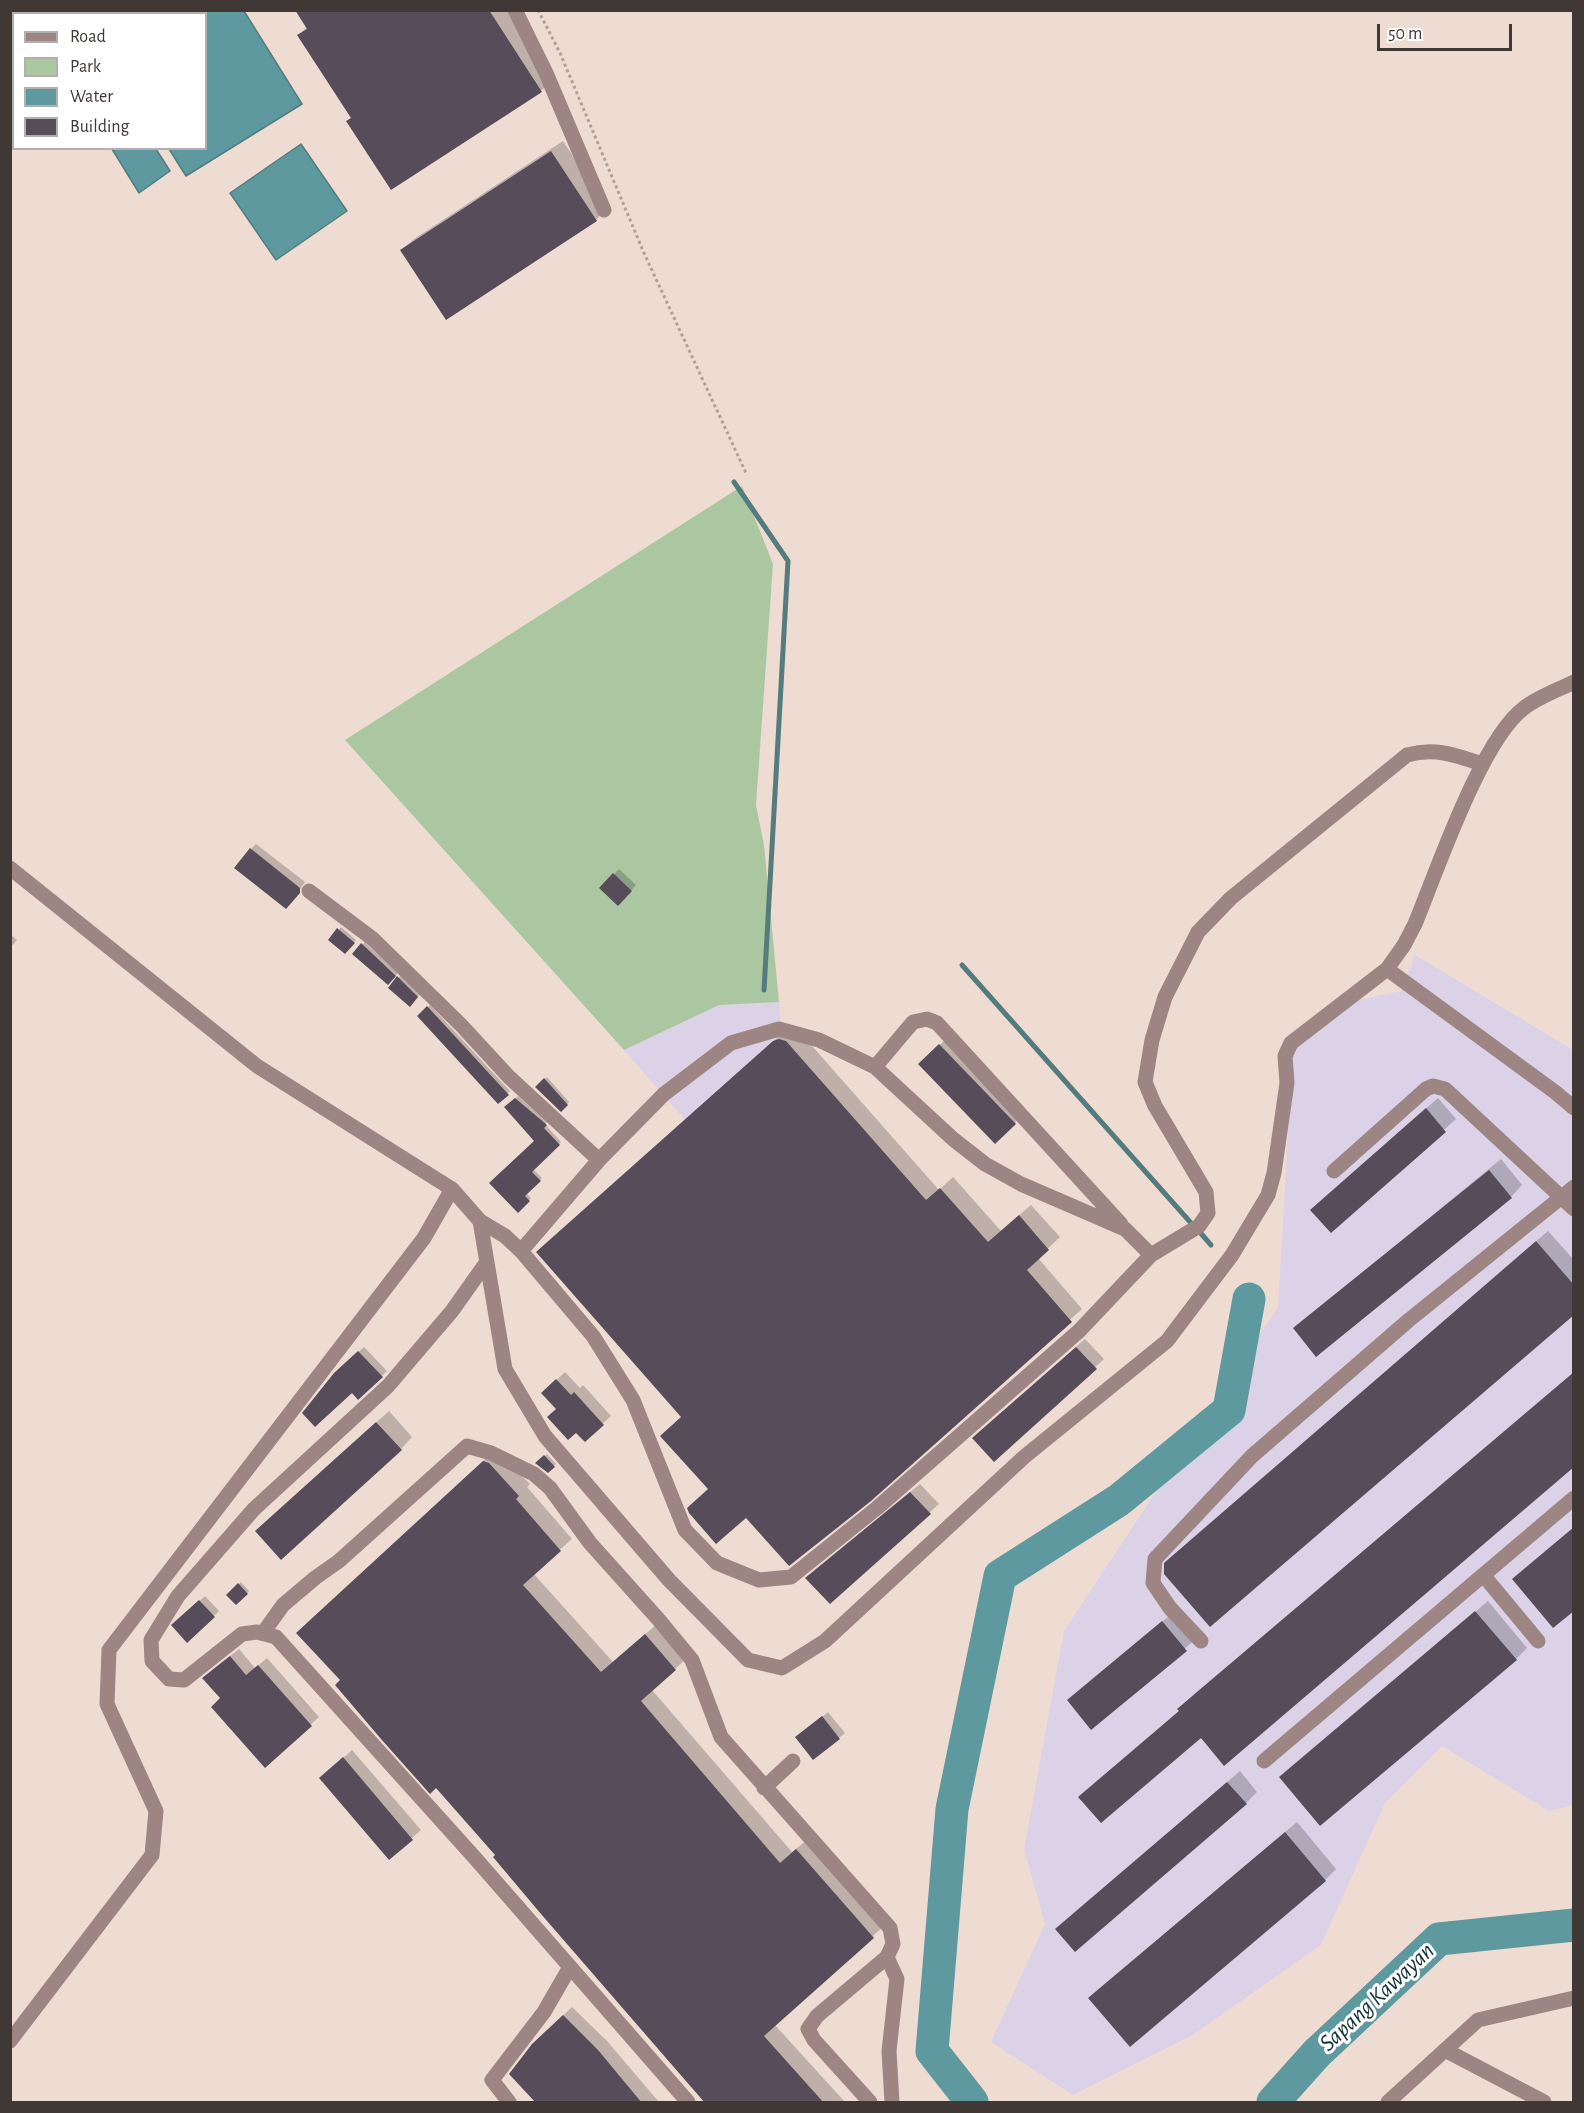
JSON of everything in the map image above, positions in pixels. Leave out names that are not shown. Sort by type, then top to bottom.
[{"type":"street","points":[[515,10],[546,73],[604,210]]},
{"type":"street","points":[[480,1221],[506,1370],[545,1436],[669,1580],[748,1660],[782,1668],[825,1641],[1023,1457],[1167,1341],[1232,1255],[1268,1196],[1274,1173],[1287,1083],[1286,1056],[1291,1043],[1387,969],[1415,924],[1482,764],[1512,719],[1525,707],[1574,682]]},
{"type":"street","points":[[10,868],[257,1066],[452,1189],[480,1221],[505,1236],[521,1251],[592,1336],[633,1400],[685,1530],[717,1563],[759,1580],[791,1578],[877,1508],[1078,1331],[1151,1255],[1199,1226],[1208,1214],[1206,1192],[1155,1106],[1145,1082],[1152,1040],[1165,997],[1198,933],[1231,898],[1407,755],[1425,750],[1444,751],[1482,764]]},
{"type":"street","points":[[309,891],[373,939],[461,1025],[509,1077],[599,1160]]},
{"type":"street","points":[[1387,969],[1574,1108]]},
{"type":"street","points":[[875,1067],[913,1022],[927,1020],[937,1023],[1151,1255]]},
{"type":"street","points":[[521,1251],[599,1160],[664,1094],[731,1042],[779,1029],[819,1040],[875,1067],[953,1139],[985,1164],[1030,1188],[1125,1229]]},
{"type":"street","points":[[1334,1171],[1425,1089],[1438,1086],[1445,1089],[1574,1209]]},
{"type":"street","points":[[1201,1641],[1170,1608],[1153,1582],[1155,1559],[1252,1456],[1408,1320],[1574,1187]]},
{"type":"street","points":[[10,2041],[152,1855],[156,1811],[107,1704],[109,1650],[424,1238],[452,1189]]},
{"type":"street","points":[[486,1263],[452,1311],[388,1386],[254,1509],[178,1596],[151,1640],[153,1661],[170,1679],[184,1680],[242,1634],[263,1634],[276,1637],[688,2103]]},
{"type":"street","points":[[263,1634],[283,1605],[339,1561],[467,1446],[491,1453],[534,1474],[550,1488],[590,1543],[692,1660],[721,1737],[890,1928],[893,1944],[887,1957],[817,2016],[808,2029],[814,2040],[870,2103]]},
{"type":"street","points":[[1264,1761],[1574,1498]]},
{"type":"street","points":[[1484,1575],[1538,1641]]},
{"type":"street","points":[[764,1788],[793,1761]]},
{"type":"street","points":[[887,1957],[897,1979],[889,2051],[892,2103]]},
{"type":"street","points":[[509,2103],[492,2080],[544,2012],[570,1967]]},
{"type":"street","points":[[1388,2103],[1478,2020],[1574,1998]]},
{"type":"street","points":[[1445,2050],[1544,2103]]},
{"type":"path","points":[[538,10],[560,53],[689,354],[746,473]]},
{"type":"shaded area","points":[[1415,955],[1573,1050],[1573,1805],[1549,1811],[1442,1746],[1385,1803],[1321,1945],[1191,2036],[1073,2095],[991,2042],[1045,1924],[1024,1849],[1064,1631],[1278,1307],[1293,1048],[1358,1000],[1401,991]]},
{"type":"shaded area","points":[[779,1002],[799,1250],[624,1050],[719,1005]]},
{"type":"green space","points":[[742,486],[773,564],[756,805],[764,845],[779,1002],[719,1005],[624,1050],[345,740]]},
{"type":"water","points":[[203,10],[244,11],[302,104],[186,176],[170,150],[207,150],[207,12],[200,12]]},
{"type":"water","points":[[301,144],[347,211],[276,260],[230,193]]},
{"type":"water","points":[[113,150],[157,150],[170,171],[139,193]]},
{"type":"building","points":[[295,10],[489,10],[542,92],[391,190],[346,121],[351,118],[297,35],[307,29]]},
{"type":"building","points":[[551,151],[597,221],[446,320],[400,250]]},
{"type":"building","points":[[250,848],[300,888],[300,893],[286,909],[234,868]]},
{"type":"building","points":[[613,873],[632,891],[618,906],[599,888]]},
{"type":"building","points":[[337,928],[355,943],[345,954],[328,940]]},
{"type":"building","points":[[361,943],[396,976],[388,985],[352,954]]},
{"type":"building","points":[[397,976],[418,997],[410,1007],[388,988]]},
{"type":"building","points":[[427,1006],[509,1095],[498,1104],[417,1016]]},
{"type":"building","points":[[779,1039],[786,1041],[926,1200],[940,1188],[988,1242],[1019,1215],[1049,1250],[1027,1270],[1072,1322],[871,1501],[789,1566],[746,1518],[716,1544],[689,1513],[687,1508],[708,1489],[660,1436],[681,1417],[536,1252],[773,1041]]},
{"type":"building","points":[[939,1044],[1016,1124],[995,1144],[918,1064]]},
{"type":"building","points":[[544,1078],[568,1105],[561,1112],[535,1087]]},
{"type":"building","points":[[515,1098],[547,1125],[544,1128],[560,1145],[532,1172],[541,1181],[525,1196],[530,1201],[518,1213],[489,1183],[534,1141],[504,1107]]},
{"type":"building","points":[[1426,1108],[1446,1132],[1331,1233],[1310,1210]]},
{"type":"building","points":[[1489,1170],[1512,1198],[1316,1357],[1293,1328]]},
{"type":"building","points":[[1536,1241],[1574,1285],[1574,1315],[1210,1627],[1164,1574],[1164,1563]]},
{"type":"building","points":[[1076,1347],[1097,1369],[994,1462],[972,1438]]},
{"type":"building","points":[[358,1351],[383,1377],[358,1400],[352,1393],[315,1427],[302,1413],[334,1373]]},
{"type":"building","points":[[1574,1372],[1574,1467],[1224,1766],[1201,1738],[1101,1823],[1078,1797],[1179,1711],[1177,1709]]},
{"type":"building","points":[[556,1379],[571,1395],[574,1392],[604,1425],[585,1442],[576,1433],[568,1440],[547,1417],[556,1409],[541,1393]]},
{"type":"building","points":[[376,1422],[402,1450],[281,1560],[255,1531]]},
{"type":"building","points":[[544,1455],[555,1467],[548,1473],[535,1463]]},
{"type":"building","points":[[483,1461],[489,1463],[519,1496],[516,1499],[561,1551],[523,1585],[601,1672],[645,1634],[676,1670],[641,1701],[780,1863],[796,1849],[874,1938],[764,2036],[824,2103],[705,2103],[541,1914],[493,1857],[495,1855],[436,1788],[430,1794],[381,1739],[335,1685],[340,1680],[296,1633]]},
{"type":"building","points":[[910,1492],[931,1514],[830,1604],[805,1578]]},
{"type":"building","points":[[1574,1527],[1574,1611],[1553,1628],[1512,1579]]},
{"type":"building","points":[[238,1583],[248,1594],[236,1605],[226,1595]]},
{"type":"building","points":[[199,1600],[215,1617],[187,1643],[171,1625]]},
{"type":"building","points":[[1475,1611],[1517,1660],[1320,1826],[1279,1777]]},
{"type":"building","points":[[1162,1621],[1187,1651],[1091,1730],[1067,1700]]},
{"type":"building","points":[[230,1656],[246,1675],[258,1665],[312,1726],[265,1768],[211,1707],[220,1698],[202,1678]]},
{"type":"building","points":[[822,1716],[840,1739],[813,1760],[795,1737]]},
{"type":"building","points":[[343,1757],[413,1840],[389,1860],[319,1778]]},
{"type":"building","points":[[1227,1782],[1247,1804],[1075,1952],[1055,1929]]},
{"type":"building","points":[[1285,1832],[1326,1881],[1130,2047],[1088,1998]]},
{"type":"building","points":[[563,2015],[598,2050],[642,2103],[536,2103],[509,2074],[532,2044]]},
{"type":"waterway","points":[[734,482],[788,561],[764,990]]},
{"type":"waterway","points":[[962,965],[1191,1223]]},
{"type":"waterway","points":[[1198,1230],[1211,1245]]},
{"type":"waterway","points":[[972,2102],[932,2051],[952,1809],[1000,1576],[1119,1500],[1229,1410],[1249,1299]]},
{"type":"waterway","name":"Sapang Kawayan","points":[[1273,2102],[1317,2053],[1439,1939],[1574,1925]]}]
